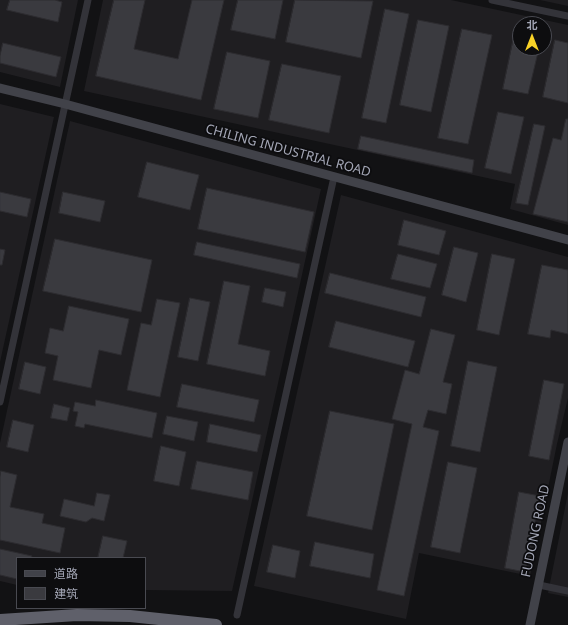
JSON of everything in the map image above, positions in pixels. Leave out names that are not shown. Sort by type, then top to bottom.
[{"type":"highway","points":[[0,620],[76,615],[122,616],[216,625]]},
{"type":"street","points":[[0,402],[88,0]]},
{"type":"street","points":[[492,0],[568,16]]},
{"type":"street","name":"CHILING INDUSTRIAL ROAD","points":[[0,88],[65,104],[568,240]]},
{"type":"street","points":[[237,615],[334,177]]},
{"type":"street","name":"FUDONG ROAD","points":[[530,625],[568,442]]},
{"type":"street","points":[[539,585],[568,591]]},
{"type":"shaded area","points":[[0,0],[78,0],[60,87],[0,72]]},
{"type":"shaded area","points":[[103,0],[451,0],[526,16],[512,16],[512,56],[552,56],[552,22],[568,25],[568,225],[510,209],[515,184],[84,91]]},
{"type":"shaded area","points":[[540,0],[568,0],[568,6]]},
{"type":"shaded area","points":[[0,104],[54,117],[0,362]]},
{"type":"shaded area","points":[[70,121],[321,189],[232,591],[146,590],[146,557],[16,557],[16,585],[0,581],[0,443]]},
{"type":"shaded area","points":[[341,195],[568,257],[568,398],[530,576],[419,553],[406,619],[254,586]]},
{"type":"shaded area","points":[[568,493],[568,597],[548,593]]},
{"type":"building","points":[[10,0],[55,0],[62,2],[58,22],[7,10]]},
{"type":"building","points":[[114,0],[145,0],[134,49],[178,59],[192,0],[224,0],[201,100],[96,76]]},
{"type":"building","points":[[238,0],[283,0],[275,39],[231,30]]},
{"type":"building","points":[[295,0],[373,1],[361,58],[286,42]]},
{"type":"building","points":[[385,9],[409,14],[386,123],[362,118]]},
{"type":"building","points":[[418,20],[449,26],[431,112],[400,105]]},
{"type":"building","points":[[462,29],[492,35],[468,144],[438,138]]},
{"type":"building","points":[[555,40],[568,43],[568,103],[543,97]]},
{"type":"building","points":[[3,43],[61,57],[56,77],[0,63]]},
{"type":"building","points":[[512,46],[512,56],[537,56],[528,94],[503,89]]},
{"type":"building","points":[[227,52],[270,61],[258,118],[214,109]]},
{"type":"building","points":[[282,64],[341,76],[329,133],[269,120]]},
{"type":"building","points":[[498,112],[524,117],[511,174],[485,168]]},
{"type":"building","points":[[566,119],[568,119],[568,222],[533,214],[553,138],[561,140]]},
{"type":"building","points":[[534,124],[545,126],[528,205],[516,203]]},
{"type":"building","points":[[361,136],[474,160],[472,173],[358,149]]},
{"type":"building","points":[[147,162],[199,175],[190,210],[138,197]]},
{"type":"building","points":[[207,188],[314,212],[305,252],[198,229]]},
{"type":"building","points":[[0,192],[31,199],[27,217],[0,211]]},
{"type":"building","points":[[63,192],[105,201],[100,222],[59,213]]},
{"type":"building","points":[[404,220],[446,231],[439,255],[398,245]]},
{"type":"building","points":[[55,239],[152,260],[141,312],[43,291]]},
{"type":"building","points":[[197,242],[300,264],[297,278],[194,255]]},
{"type":"building","points":[[454,247],[478,253],[466,302],[442,295]]},
{"type":"building","points":[[0,249],[5,250],[2,265],[0,265]]},
{"type":"building","points":[[398,254],[437,264],[430,288],[391,279]]},
{"type":"building","points":[[492,254],[515,259],[499,335],[477,330]]},
{"type":"building","points":[[542,265],[568,270],[568,334],[551,330],[550,338],[528,334]]},
{"type":"building","points":[[330,273],[426,297],[421,317],[325,293]]},
{"type":"building","points":[[224,281],[250,286],[238,344],[270,351],[265,376],[207,364]]},
{"type":"building","points":[[265,288],[286,292],[283,307],[262,302]]},
{"type":"building","points":[[190,298],[210,302],[198,361],[178,357]]},
{"type":"building","points":[[157,299],[180,303],[160,397],[127,390],[141,323],[151,325]]},
{"type":"building","points":[[69,306],[129,319],[121,355],[99,350],[91,388],[53,380],[58,356],[45,353],[50,328],[63,331]]},
{"type":"building","points":[[336,321],[415,341],[408,367],[329,347]]},
{"type":"building","points":[[431,329],[455,335],[443,382],[452,384],[446,414],[428,410],[423,427],[439,431],[404,596],[377,590],[412,424],[392,419],[405,370],[419,374]]},
{"type":"building","points":[[468,361],[497,367],[480,452],[451,446]]},
{"type":"building","points":[[25,362],[46,367],[40,394],[19,389]]},
{"type":"building","points":[[544,380],[564,384],[549,460],[529,456]]},
{"type":"building","points":[[182,384],[259,400],[254,422],[177,407]]},
{"type":"building","points":[[96,400],[157,413],[152,438],[85,424],[84,428],[75,426],[78,412],[73,411],[75,402],[95,406]]},
{"type":"building","points":[[54,404],[70,408],[67,421],[51,418]]},
{"type":"building","points":[[330,411],[394,424],[372,530],[307,516]]},
{"type":"building","points":[[167,416],[198,422],[194,441],[163,434]]},
{"type":"building","points":[[13,420],[34,425],[28,452],[7,447]]},
{"type":"building","points":[[210,424],[261,435],[257,452],[207,442]]},
{"type":"building","points":[[161,446],[186,452],[179,486],[154,481]]},
{"type":"building","points":[[197,461],[253,472],[248,500],[191,489]]},
{"type":"building","points":[[448,462],[477,468],[460,553],[431,547]]},
{"type":"building","points":[[1,471],[17,475],[10,507],[44,514],[42,523],[65,528],[60,553],[0,540]]},
{"type":"building","points":[[519,492],[540,496],[525,572],[505,568]]},
{"type":"building","points":[[97,493],[110,495],[104,521],[92,518],[86,522],[60,516],[64,499],[94,506]]},
{"type":"building","points":[[103,536],[127,541],[123,557],[98,557]]},
{"type":"building","points":[[315,542],[374,554],[370,578],[310,566]]},
{"type":"building","points":[[273,545],[300,551],[295,578],[267,572]]},
{"type":"building","points":[[0,549],[32,556],[16,557],[16,579],[0,575]]}]
